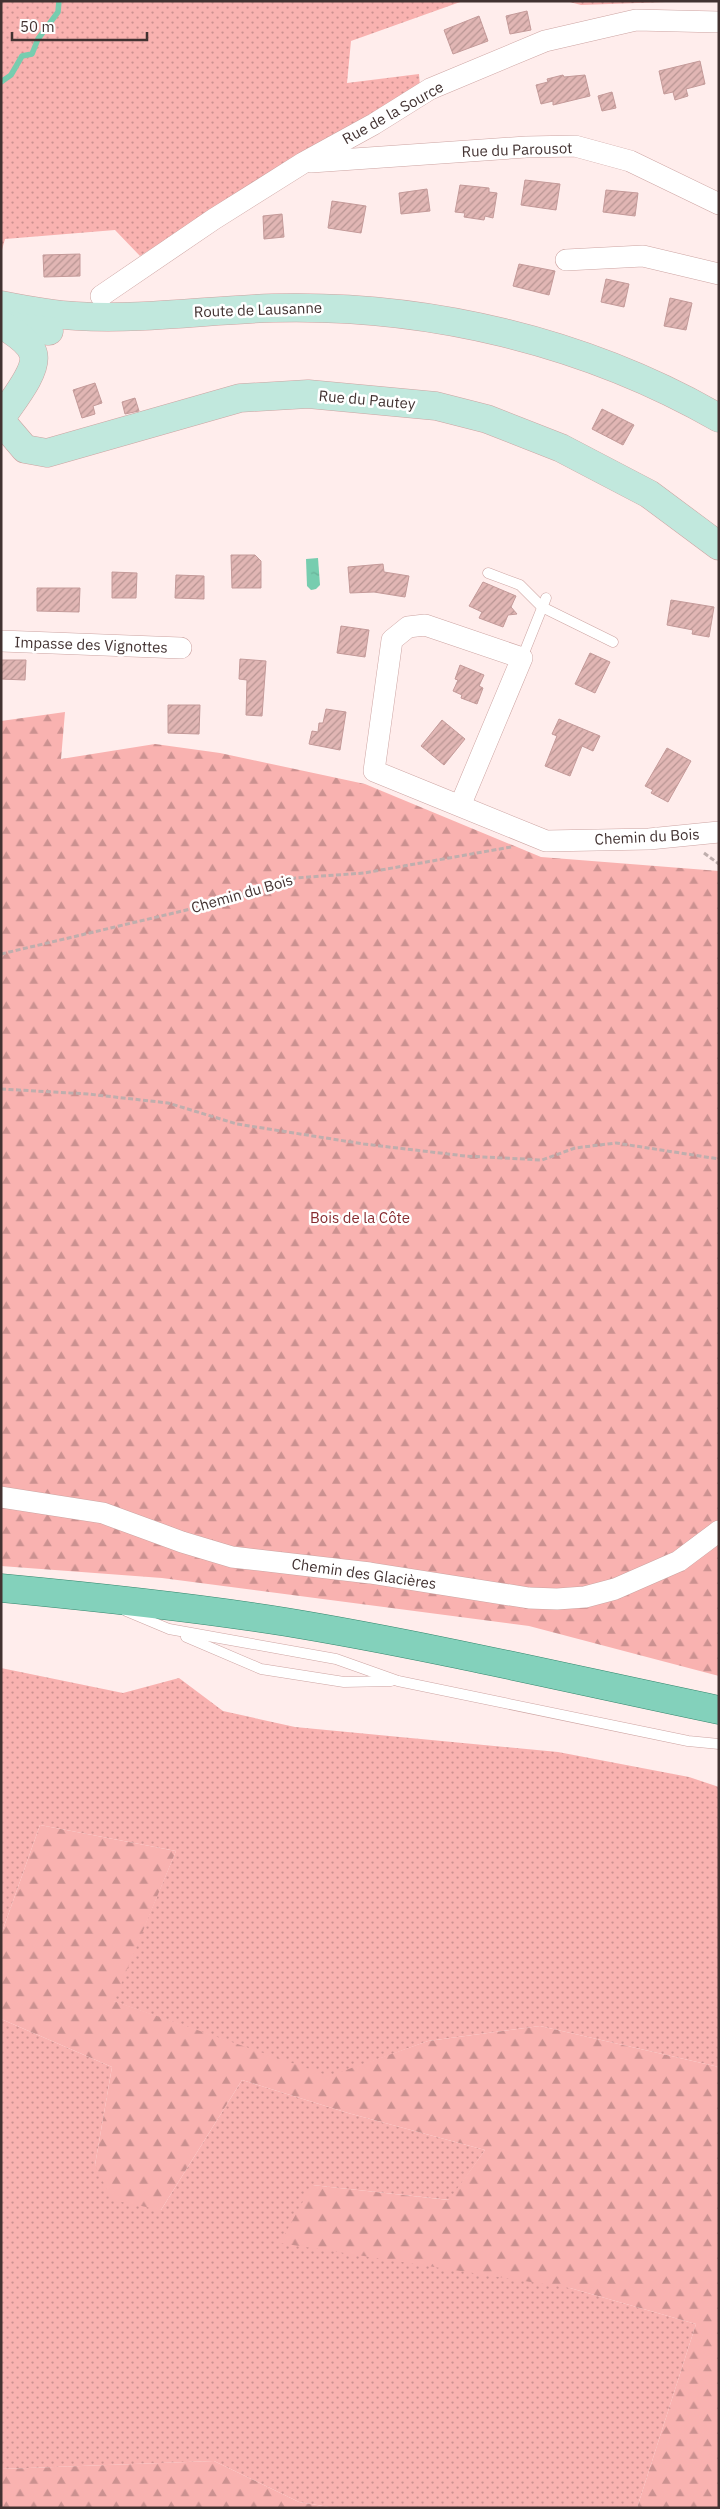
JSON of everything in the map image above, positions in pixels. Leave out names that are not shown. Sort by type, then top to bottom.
[{"type":"main road","points":[[1,1588],[227,1613],[354,1634],[719,1710]]},
{"type":"street","name":"Rue de la Source","points":[[100,296],[214,219],[303,163],[374,124],[430,89],[545,41],[636,20],[719,22]]},
{"type":"street","name":"Rue du Parousot","points":[[303,163],[526,147],[575,146],[630,161],[719,204]]},
{"type":"street","points":[[566,260],[643,256],[719,274]]},
{"type":"street","points":[[1,420],[30,374],[34,362],[33,353],[26,341],[3,319]]},
{"type":"street","name":"Route de Lausanne","points":[[3,319],[75,333],[273,321],[337,320],[403,323],[457,332],[514,336],[589,358],[676,395],[719,418]]},
{"type":"street","name":"Rue du Pautey","points":[[1,420],[25,449],[47,453],[240,398],[308,394],[436,406],[487,419],[561,448],[649,494],[719,546]]},
{"type":"street","name":"Chemin du Bois","points":[[522,658],[425,625],[408,627],[392,640],[374,771],[546,841],[649,838],[719,832]]},
{"type":"street","name":"Impasse des Vignottes","points":[[1,641],[181,648]]},
{"type":"street","points":[[460,806],[522,658]]},
{"type":"street","name":"Chemin des Glacières","points":[[1,1497],[103,1513],[182,1542],[232,1557],[370,1573],[529,1598],[585,1597],[614,1589],[679,1561],[719,1531]]},
{"type":"lane","points":[[488,573],[520,586],[544,603],[613,642]]},
{"type":"lane","points":[[522,658],[544,603]]},
{"type":"lane","points":[[96,1597],[261,1669],[344,1682],[398,1681]]},
{"type":"lane","points":[[169,1630],[336,1659],[398,1681],[688,1741],[719,1744]]},
{"type":"path","name":"Chemin du Bois","points":[[1,954],[237,898],[295,878],[364,873],[546,841]]},
{"type":"path","points":[[1,1089],[88,1094],[168,1103],[237,1124],[364,1144],[465,1156],[542,1160],[575,1148],[616,1143],[719,1159]]},
{"type":"green space","points":[[1,1],[463,1],[351,41],[347,83],[419,74],[420,87],[209,212],[140,256],[115,230],[5,239],[1,253]]},
{"type":"green space","points":[[566,1],[694,1],[581,5]]},
{"type":"green space","name":"Bois de la Côte","points":[[65,712],[61,759],[155,744],[220,753],[365,784],[541,857],[719,871],[719,1676],[529,1626],[162,1578],[1,1566],[1,721]]},
{"type":"green space","points":[[1,1668],[123,1693],[179,1678],[223,1711],[295,1727],[558,1752],[689,1777],[719,1787],[719,2067],[540,2026],[428,2041],[329,2077],[113,2001],[176,1851],[40,1825],[1,1935]]},
{"type":"green space","points":[[40,1825],[176,1851],[114,2001],[329,2076],[428,2041],[540,2026],[719,2067],[719,2508],[637,2508],[696,2324],[570,2288],[280,2243],[312,2185],[449,2200],[485,2150],[348,2113],[242,2080],[161,2210],[112,2200],[95,2165],[112,2067],[1,2019],[1,1935]]},
{"type":"green space","points":[[1,2019],[112,2067],[95,2165],[161,2210],[242,2080],[348,2113],[485,2150],[450,2200],[312,2185],[570,2288],[696,2324],[637,2508],[335,2508],[299,2502],[214,2461],[1,2469]]},
{"type":"green space","points":[[214,2461],[299,2502],[335,2508],[1,2508],[1,2469]]},
{"type":"water","points":[[318,558],[320,585],[316,589],[311,590],[307,586],[306,559]]},
{"type":"building","points":[[527,11],[531,30],[510,34],[506,16]]},
{"type":"building","points":[[479,16],[488,41],[453,54],[444,30]]},
{"type":"building","points":[[700,61],[705,84],[686,89],[688,96],[675,100],[673,92],[664,94],[659,71]]},
{"type":"building","points":[[563,75],[564,77],[585,75],[590,96],[553,105],[553,101],[541,104],[536,85],[548,82],[547,79]]},
{"type":"building","points":[[612,92],[616,108],[602,111],[598,96]]},
{"type":"building","points":[[525,180],[560,184],[556,210],[521,205]]},
{"type":"building","points":[[460,185],[489,188],[489,192],[497,193],[493,218],[485,216],[484,220],[464,217],[465,213],[455,212]]},
{"type":"building","points":[[427,189],[430,211],[401,214],[399,193]]},
{"type":"building","points":[[606,190],[638,193],[635,216],[603,212]]},
{"type":"building","points":[[332,201],[366,206],[361,233],[328,228]]},
{"type":"building","points":[[282,214],[284,237],[264,239],[263,216]]},
{"type":"building","points":[[80,254],[80,276],[44,277],[43,255]]},
{"type":"building","points":[[519,264],[555,271],[549,295],[513,286]]},
{"type":"building","points":[[606,279],[629,284],[624,307],[601,302]]},
{"type":"building","points":[[670,298],[692,303],[686,330],[664,326]]},
{"type":"building","points":[[95,383],[102,403],[93,406],[95,414],[82,418],[73,390]]},
{"type":"building","points":[[135,398],[139,411],[125,414],[122,402]]},
{"type":"building","points":[[602,409],[634,425],[623,445],[592,429]]},
{"type":"building","points":[[231,555],[255,555],[261,561],[261,588],[232,588]]},
{"type":"building","points":[[383,564],[384,572],[409,576],[405,597],[374,592],[350,593],[348,567]]},
{"type":"building","points":[[112,572],[137,573],[136,598],[112,598]]},
{"type":"building","points":[[176,575],[204,576],[204,599],[175,598]]},
{"type":"building","points":[[483,582],[516,596],[511,607],[517,614],[508,615],[503,627],[479,618],[482,612],[469,606]]},
{"type":"building","points":[[37,588],[80,588],[79,612],[37,611]]},
{"type":"building","points":[[671,600],[714,607],[709,637],[692,634],[693,630],[667,625]]},
{"type":"building","points":[[341,626],[369,630],[365,657],[337,653]]},
{"type":"building","points":[[590,653],[610,662],[595,693],[575,684]]},
{"type":"building","points":[[240,659],[266,661],[262,716],[246,715],[247,680],[239,679]]},
{"type":"building","points":[[1,660],[26,660],[25,680],[1,679]]},
{"type":"building","points":[[460,665],[484,675],[479,686],[483,688],[477,704],[461,698],[462,695],[453,691],[458,680],[455,679]]},
{"type":"building","points":[[168,705],[200,705],[199,734],[168,733]]},
{"type":"building","points":[[326,709],[346,712],[340,750],[309,744],[312,731],[318,732],[319,723],[323,723]]},
{"type":"building","points":[[559,719],[600,736],[593,751],[582,746],[570,776],[545,766],[557,736],[552,734]]},
{"type":"building","points":[[442,720],[465,739],[444,765],[421,746]]},
{"type":"building","points":[[667,748],[691,761],[668,802],[651,793],[653,790],[645,786]]},
{"type":"waterway","points":[[1,82],[11,75],[22,56],[32,54],[38,39],[58,12],[59,1]]}]
